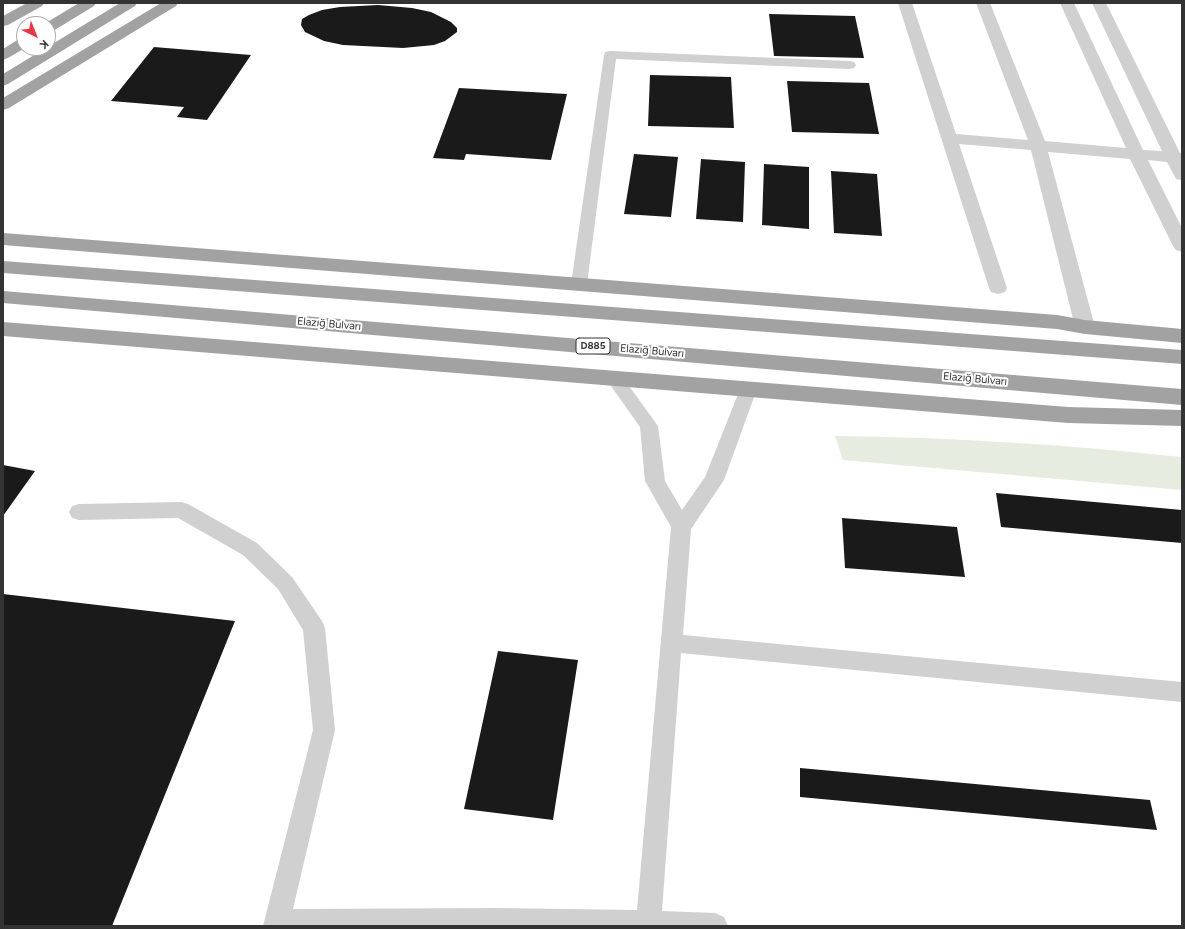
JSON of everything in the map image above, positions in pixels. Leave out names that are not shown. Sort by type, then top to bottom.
[{"type":"highway","points":[[3,22],[37,3]]},
{"type":"highway","points":[[56,23],[89,3]]},
{"type":"highway","points":[[3,81],[130,3]]},
{"type":"highway","points":[[4,105],[171,3]]},
{"type":"highway","points":[[3,55],[16,47]]},
{"type":"highway","points":[[3,239],[1057,322],[1085,327],[1181,335]]},
{"type":"highway","points":[[3,267],[1182,357]]},
{"type":"highway","name":"Elazığ Bulvarı","points":[[3,297],[1182,397]]},
{"type":"highway","points":[[3,329],[1068,415],[1182,418]]},
{"type":"street","points":[[905,3],[998,288]]},
{"type":"street","points":[[984,3],[1039,147],[1085,327]]},
{"type":"street","points":[[1067,3],[1137,155],[1182,246]]},
{"type":"street","points":[[1099,3],[1178,158],[1182,175]]},
{"type":"street","points":[[949,138],[1178,158]]},
{"type":"lane","points":[[579,284],[610,55],[849,66]]},
{"type":"lane","points":[[616,379],[649,426],[656,481],[682,527]]},
{"type":"lane","points":[[648,924],[682,527],[714,480],[748,389]]},
{"type":"lane","points":[[79,512],[181,510],[250,549],[285,583],[314,628],[324,730],[277,924],[542,920],[715,926]]},
{"type":"lane","points":[[672,643],[1182,692]]},
{"type":"shaded area","points":[[835,436],[1009,442],[1182,457],[1182,490],[843,460]]},
{"type":"building","points":[[378,5],[412,8],[431,12],[451,22],[457,28],[457,32],[445,41],[434,45],[403,48],[343,45],[324,41],[305,32],[301,25],[302,19],[322,10],[340,7]]},
{"type":"building","points":[[769,14],[855,16],[864,58],[774,56]]},
{"type":"building","points":[[154,47],[251,55],[207,120],[177,117],[184,107],[111,101]]},
{"type":"building","points":[[650,75],[731,77],[734,128],[648,126]]},
{"type":"building","points":[[787,81],[869,83],[879,134],[792,132]]},
{"type":"building","points":[[459,88],[567,94],[551,160],[466,154],[464,160],[433,158]]},
{"type":"building","points":[[634,154],[678,157],[671,217],[624,214]]},
{"type":"building","points":[[701,159],[745,162],[743,222],[696,219]]},
{"type":"building","points":[[764,164],[809,167],[809,229],[762,225]]},
{"type":"building","points":[[831,171],[877,174],[882,236],[834,233]]},
{"type":"building","points":[[3,465],[35,471],[3,516]]},
{"type":"building","points":[[996,493],[1182,510],[1182,543],[1001,527]]},
{"type":"building","points":[[842,518],[957,527],[965,577],[845,568]]},
{"type":"building","points":[[3,594],[235,621],[112,926],[3,926]]},
{"type":"building","points":[[498,651],[578,660],[553,820],[464,809]]},
{"type":"building","points":[[800,768],[1150,800],[1157,830],[800,797]]}]
